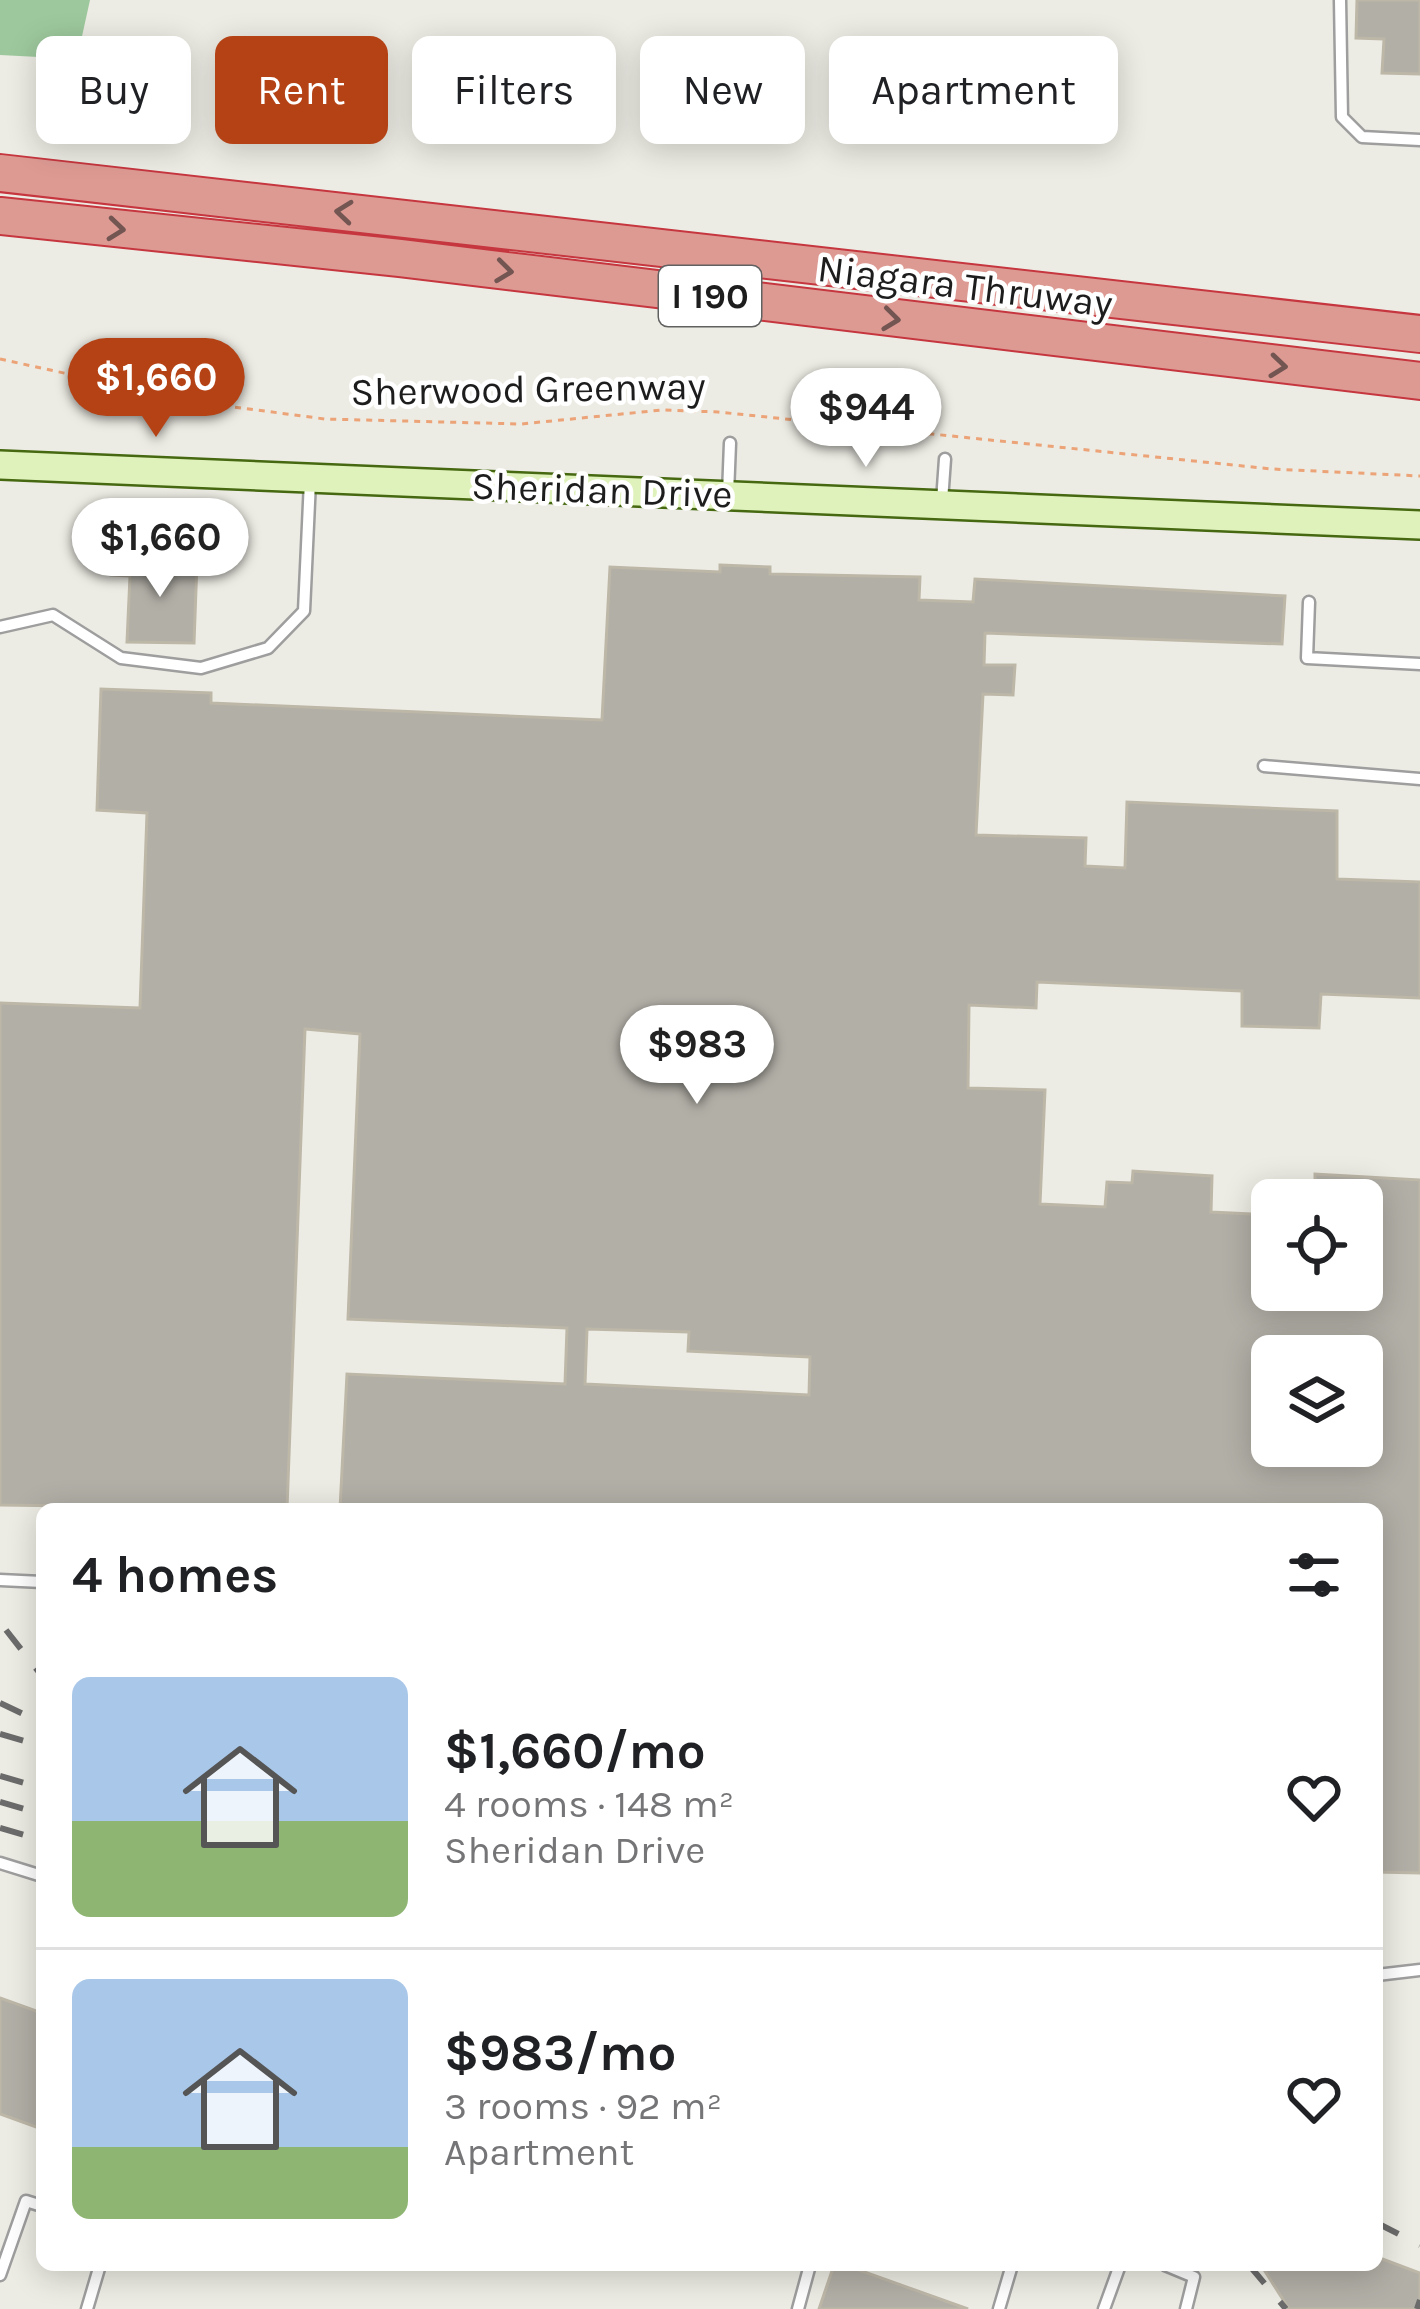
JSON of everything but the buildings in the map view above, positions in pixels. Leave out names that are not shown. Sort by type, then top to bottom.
[{"type":"highway","name":"Niagara Thruway","points":[[0,173],[1420,334]]},
{"type":"highway","name":"Niagara Thruway","points":[[0,216],[400,258],[1420,381]]},
{"type":"main road","name":"Sheridan Drive","points":[[0,465],[1420,525]]},
{"type":"lane","points":[[1340,0],[1342,117],[1362,136],[1420,140]]},
{"type":"lane","points":[[728,496],[730,443]]},
{"type":"lane","points":[[942,505],[945,459]]},
{"type":"lane","points":[[0,626],[53,615],[121,658],[201,668],[268,648],[304,611],[310,478]]},
{"type":"lane","points":[[1309,602],[1307,658],[1420,664]]},
{"type":"lane","points":[[1264,766],[1420,779]]},
{"type":"lane","points":[[0,1580],[36,1582]]},
{"type":"lane","points":[[0,1864],[36,1874]]},
{"type":"lane","points":[[1383,1974],[1420,1970]]},
{"type":"lane","points":[[0,2276],[26,2201],[36,2204]]},
{"type":"lane","points":[[87,2309],[98,2271]]},
{"type":"lane","points":[[798,2309],[808,2271]]},
{"type":"lane","points":[[999,2309],[1010,2271]]},
{"type":"lane","points":[[1104,2309],[1118,2271]]},
{"type":"lane","points":[[1180,2271],[1194,2277],[1186,2309]]},
{"type":"path","name":"Sherwood Greenway","points":[[0,359],[196,402],[325,419],[521,424],[662,410],[718,412],[1272,470],[1420,476]]},
{"type":"green space","points":[[0,0],[90,0],[82,36],[36,36],[36,57],[0,55]]},
{"type":"railway","points":[[6,1630],[36,1668]]},
{"type":"railway","points":[[0,1703],[36,1720]]},
{"type":"railway","points":[[0,1734],[36,1744]]},
{"type":"railway","points":[[0,1776],[36,1786]]},
{"type":"railway","points":[[0,1802],[36,1812]]},
{"type":"railway","points":[[0,1828],[36,1838]]},
{"type":"railway","points":[[1383,2226],[1420,2245]]},
{"type":"railway","points":[[1254,2271],[1286,2309]]},
{"type":"railway","points":[[1417,2309],[1420,2300]]}]
